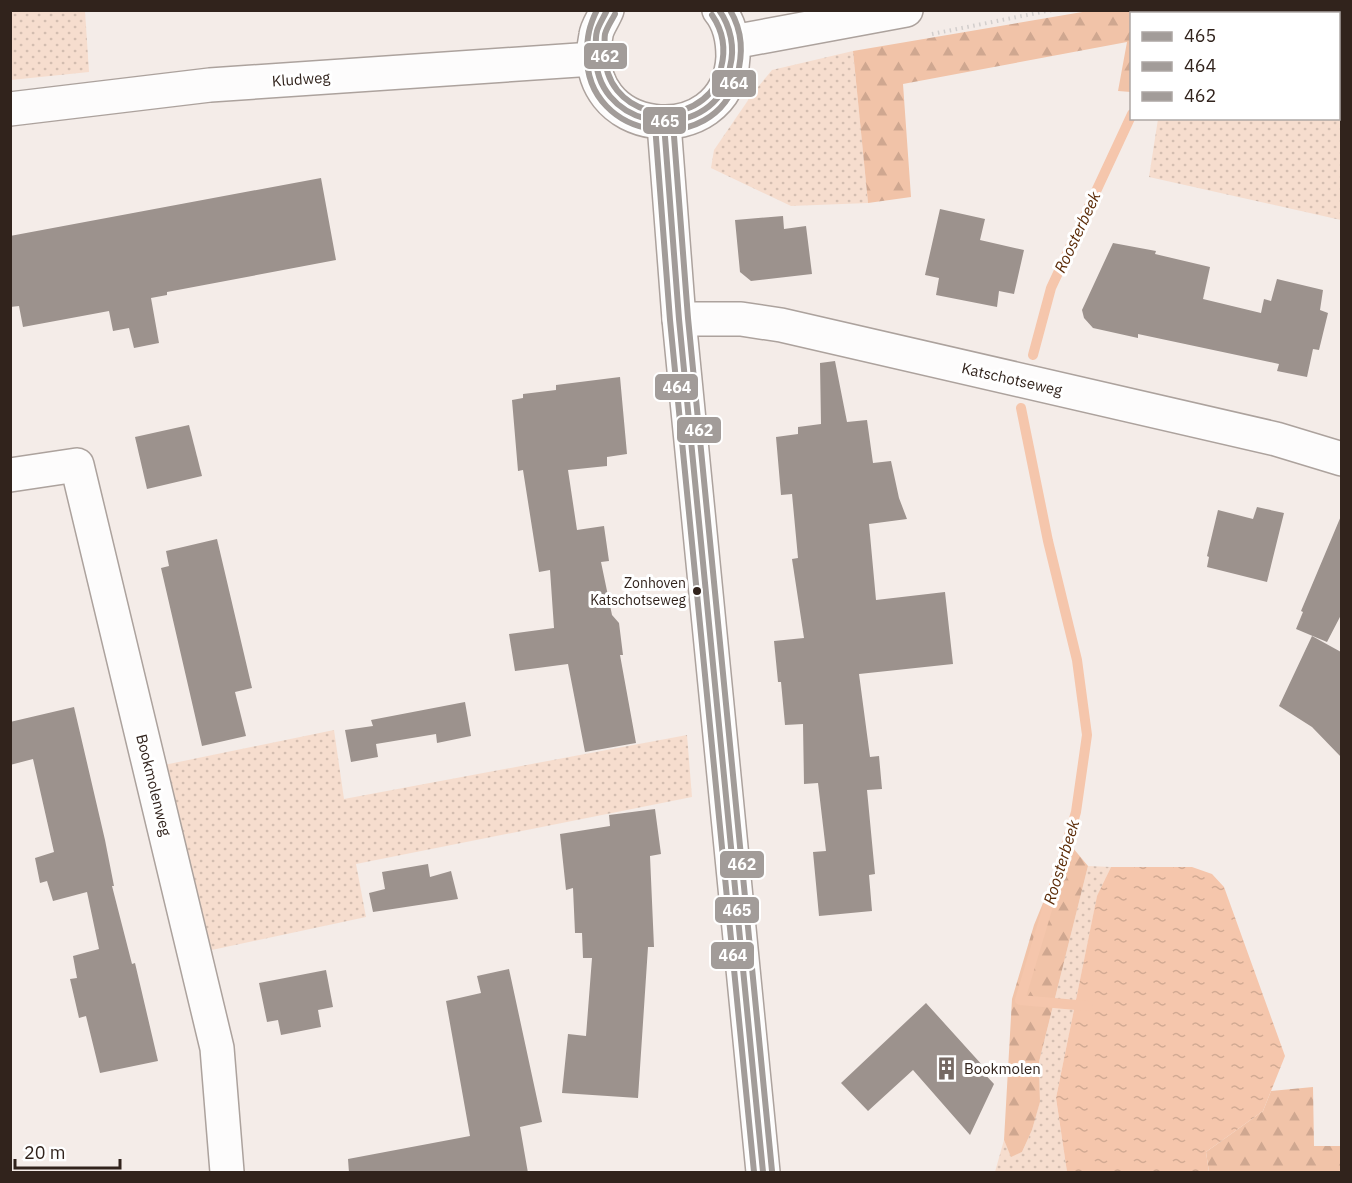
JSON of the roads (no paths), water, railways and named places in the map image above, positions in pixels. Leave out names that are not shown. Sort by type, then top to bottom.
[{"type":"street","points":[[608,10],[596,33],[593,59],[598,80],[609,98],[624,112],[644,121],[664,124],[694,117],[718,99],[732,72],[734,42],[719,10]]},
{"type":"street","points":[[734,42],[906,10]]},
{"type":"street","name":"Kludweg","points":[[10,109],[210,85],[593,59]]},
{"type":"street","points":[[664,124],[679,319],[764,1173]]},
{"type":"street","name":"Katschotseweg","points":[[679,319],[741,320],[781,326],[1276,439],[1341,459]]},
{"type":"street","name":"Bookmolenweg","points":[[10,475],[77,465],[217,1048],[227,1173]]},
{"type":"water","points":[[1111,867],[1192,867],[1212,874],[1224,887],[1285,1056],[1263,1111],[1206,1152],[1209,1172],[1067,1172],[1056,1098],[1097,896]]},
{"type":"waterway","name":"Roosterbeek","points":[[1033,355],[1051,288],[1130,118]]},
{"type":"waterway","name":"Roosterbeek","points":[[1021,408],[1048,541],[1077,660],[1087,735],[1076,812],[1020,1000],[1088,1006]]},
{"type":"place","name":"Zonhoven Katschotseweg","points":[[697,591]]},
{"type":"place","name":"Bookmolen","points":[[946,1068]]}]
